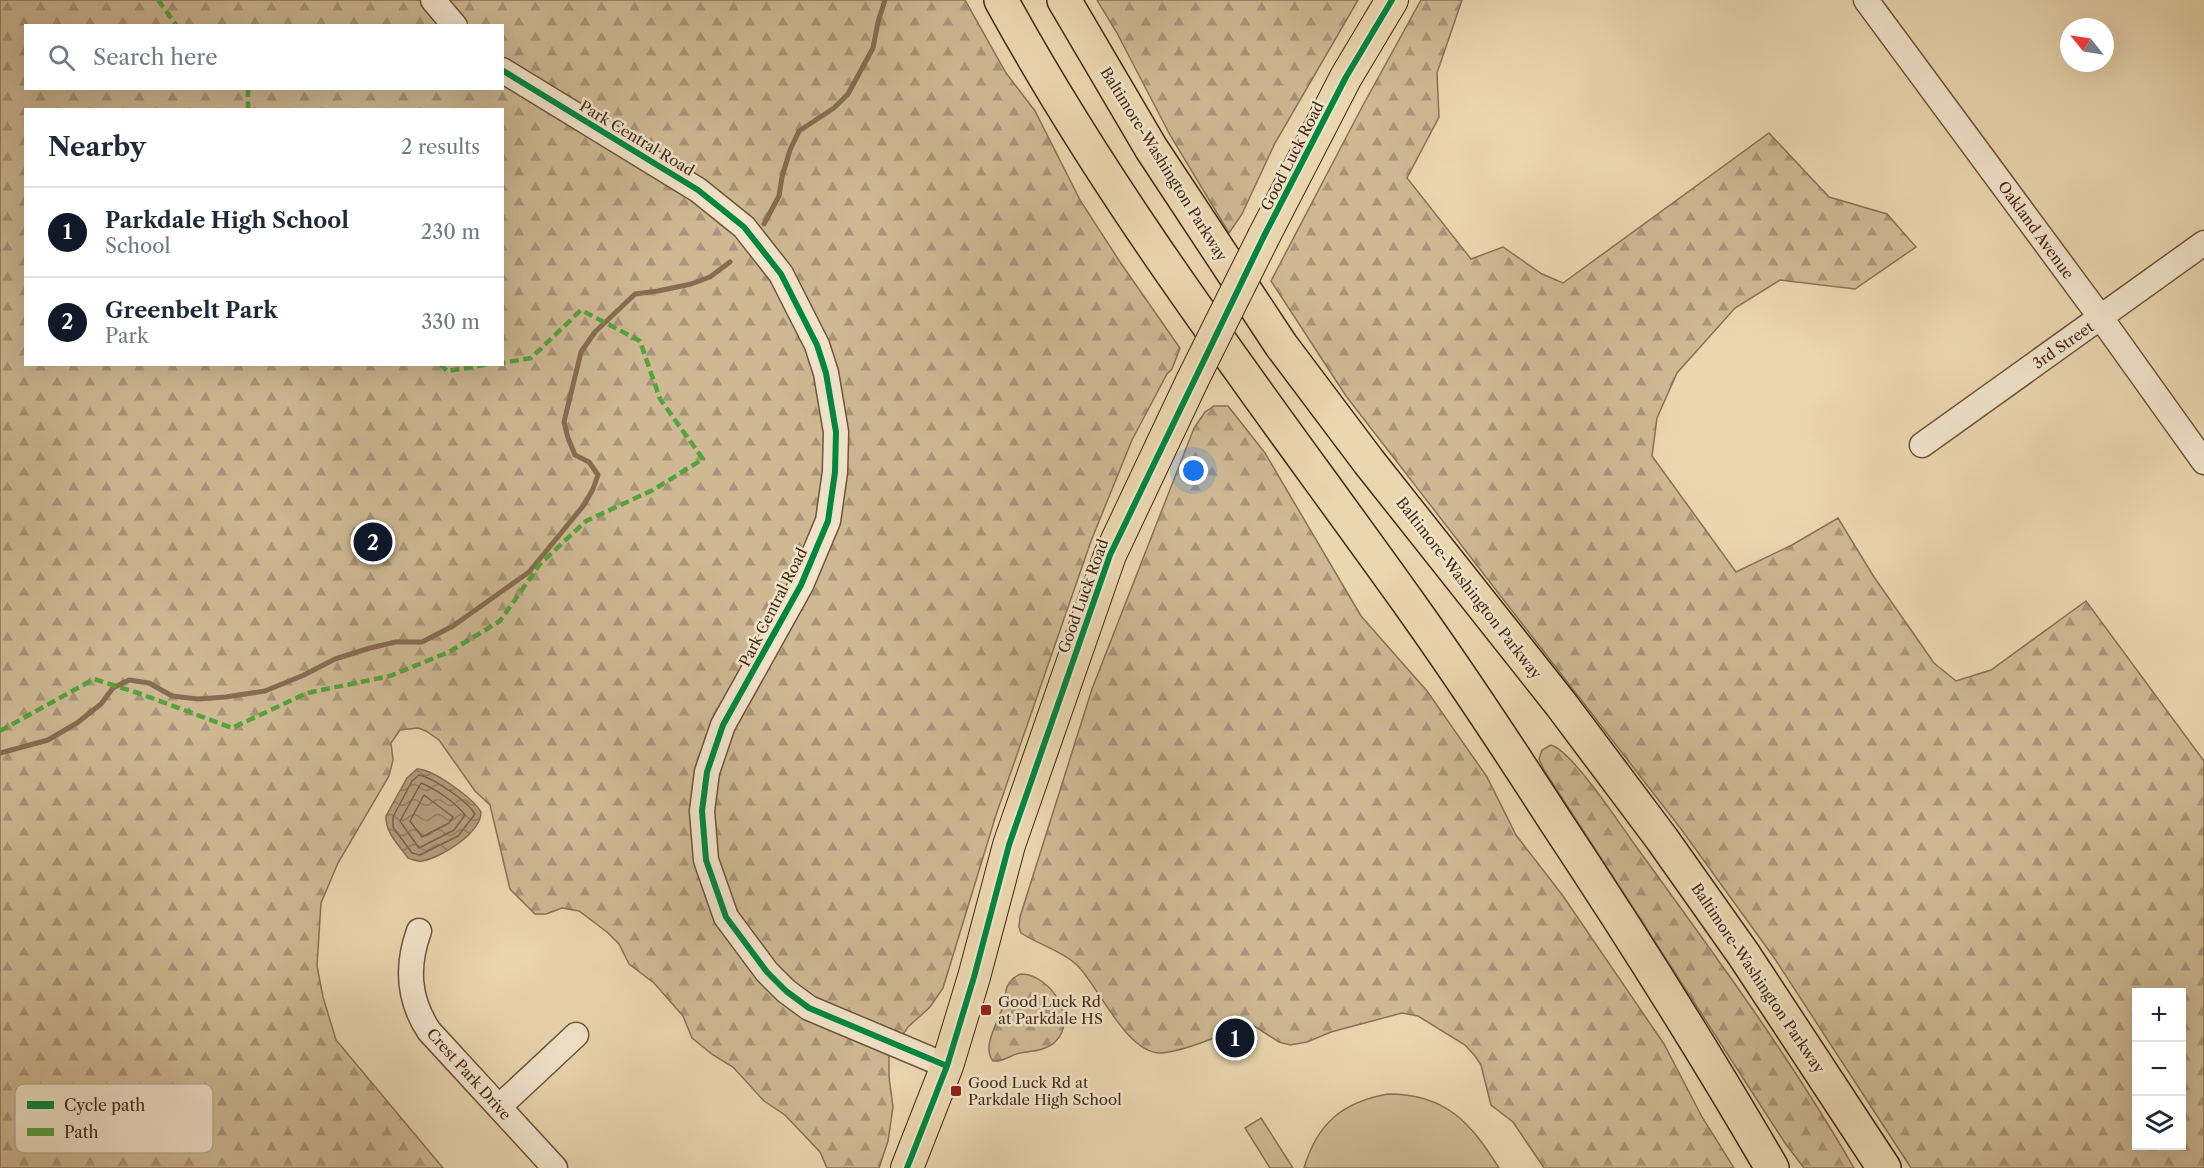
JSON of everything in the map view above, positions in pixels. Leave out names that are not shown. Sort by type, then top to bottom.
[{"type":"highway","points":[[1001,0],[1027,48],[1107,178],[1166,265],[1414,609],[1520,766],[1667,994],[1772,1168]]},
{"type":"highway","name":"Baltimore-Washington Parkway","points":[[1064,0],[1151,148],[1281,345],[1560,703],[1662,839],[1744,955],[1884,1168]]},
{"type":"main road","name":"Good Luck Road","points":[[908,1168],[947,1066],[974,977],[1009,845],[1110,555],[1192,381],[1264,236],[1346,78],[1392,0]]},
{"type":"street","points":[[433,0],[454,24]]},
{"type":"street","name":"Oakland Avenue","points":[[1866,0],[2101,318],[2204,462]]},
{"type":"street","name":"Park Central Road","points":[[504,71],[698,190],[744,227],[781,274],[817,345],[826,373],[836,432],[835,472],[828,521],[801,585],[723,725],[706,772],[702,811],[706,860],[726,917],[767,972],[786,991],[809,1008],[947,1066]]},
{"type":"street","name":"3rd Street","points":[[1922,445],[2204,243]]},
{"type":"street","name":"Crest Park Drive","points":[[419,931],[410,961],[410,978],[411,994],[420,1018],[429,1031],[555,1168]]},
{"type":"street","points":[[499,1107],[576,1035]]},
{"type":"green space","points":[[0,0],[965,0],[1006,73],[1035,111],[1080,200],[1180,348],[1172,369],[1167,374],[1132,440],[1091,541],[996,815],[943,988],[930,1007],[908,1027],[889,1054],[893,1107],[888,1141],[879,1168],[827,1168],[820,1152],[785,1115],[764,1101],[733,1067],[692,1038],[683,1016],[654,983],[629,964],[619,944],[607,932],[579,911],[562,908],[546,914],[535,914],[510,889],[490,805],[475,791],[439,740],[418,728],[400,730],[391,743],[393,760],[389,776],[338,863],[321,903],[317,966],[323,997],[336,1040],[443,1168],[0,1168]]},
{"type":"green space","points":[[1097,0],[1358,0],[1275,143],[1242,214],[1229,233],[1170,135],[1117,33]]},
{"type":"green space","points":[[1421,0],[1462,0],[1437,73],[1439,117],[1407,178],[1471,259],[1503,247],[1542,274],[1563,283],[1769,133],[1829,197],[1887,214],[1916,247],[1855,289],[1780,280],[1735,308],[1677,373],[1657,418],[1652,456],[1736,572],[1792,545],[1838,518],[1874,577],[1934,663],[1956,681],[1991,670],[2086,601],[2204,761],[2204,1168],[1911,1168],[1775,959],[1681,829],[1346,396],[1271,281]]},
{"type":"green space","points":[[1214,406],[1228,406],[1265,453],[1361,616],[1427,691],[1487,777],[1516,835],[1563,896],[1664,1044],[1702,1117],[1734,1168],[1544,1168],[1513,1122],[1491,1105],[1481,1065],[1475,1056],[1465,1045],[1418,1016],[1402,1013],[1290,1045],[1279,1042],[1248,1022],[1219,1036],[1183,1049],[1161,1053],[1149,1050],[1137,1043],[1125,1031],[1077,965],[1064,955],[1021,933],[1020,917],[1092,689],[1194,428],[1205,412]]},
{"type":"green space","points":[[1551,745],[1571,760],[1595,789],[1692,924],[1776,1044],[1854,1168],[1804,1168],[1785,1143],[1544,770],[1539,759],[1542,750]]},
{"type":"green space","points":[[1021,974],[1042,981],[1051,989],[1063,1010],[1062,1032],[1055,1042],[1047,1047],[993,1061],[990,1055],[990,1041],[1003,1006],[1007,987]]},
{"type":"green space","points":[[1388,1094],[1408,1095],[1441,1105],[1466,1124],[1478,1137],[1499,1168],[1304,1168],[1316,1139],[1334,1117],[1357,1103]]},
{"type":"green space","points":[[1261,1118],[1293,1168],[1270,1168],[1245,1128]]},
{"type":"water","points":[[417,769],[433,774],[452,785],[470,799],[481,812],[474,828],[459,843],[439,855],[420,861],[408,858],[390,833],[386,822],[386,816],[407,778]]},
{"type":"waterway","points":[[764,224],[779,196],[790,150],[799,131],[834,108],[848,94],[873,48],[885,0]]},
{"type":"waterway","points":[[0,753],[48,740],[77,723],[101,704],[113,688],[129,680],[149,683],[172,696],[198,699],[265,691],[335,659],[396,642],[422,642],[453,626],[529,572],[584,505],[593,489],[598,475],[589,462],[575,455],[564,422],[581,352],[595,332],[635,294],[691,284],[710,277],[730,262]]},
{"type":"marked path","points":[[158,0],[176,24]]},
{"type":"marked path","points":[[248,90],[248,108]]},
{"type":"marked path","points":[[0,731],[94,679],[232,728],[307,693],[390,676],[449,652],[500,621],[540,564],[586,521],[653,490],[703,459],[660,399],[640,341],[581,310],[531,358],[504,363]]},
{"type":"marked path","points":[[442,366],[447,371],[477,366]]},
{"type":"cycle path","points":[[907,1168],[947,1066],[974,977],[1009,845],[1110,555],[1264,236],[1346,77],[1392,0]]},
{"type":"cycle path","points":[[504,71],[698,190],[744,227],[781,274],[817,345],[826,373],[836,432],[835,472],[828,521],[801,585],[723,725],[707,772],[702,811],[706,860],[726,917],[767,972],[786,991],[809,1008],[947,1066]]},
{"type":"place","name":"Greenbelt Park","points":[[373,542]]},
{"type":"place","name":"Good Luck Rd at Parkdale HS","points":[[986,1010]]},
{"type":"place","name":"Parkdale High School","points":[[1235,1038]]},
{"type":"place","name":"Good Luck Rd at Parkdale High School","points":[[956,1091]]}]
